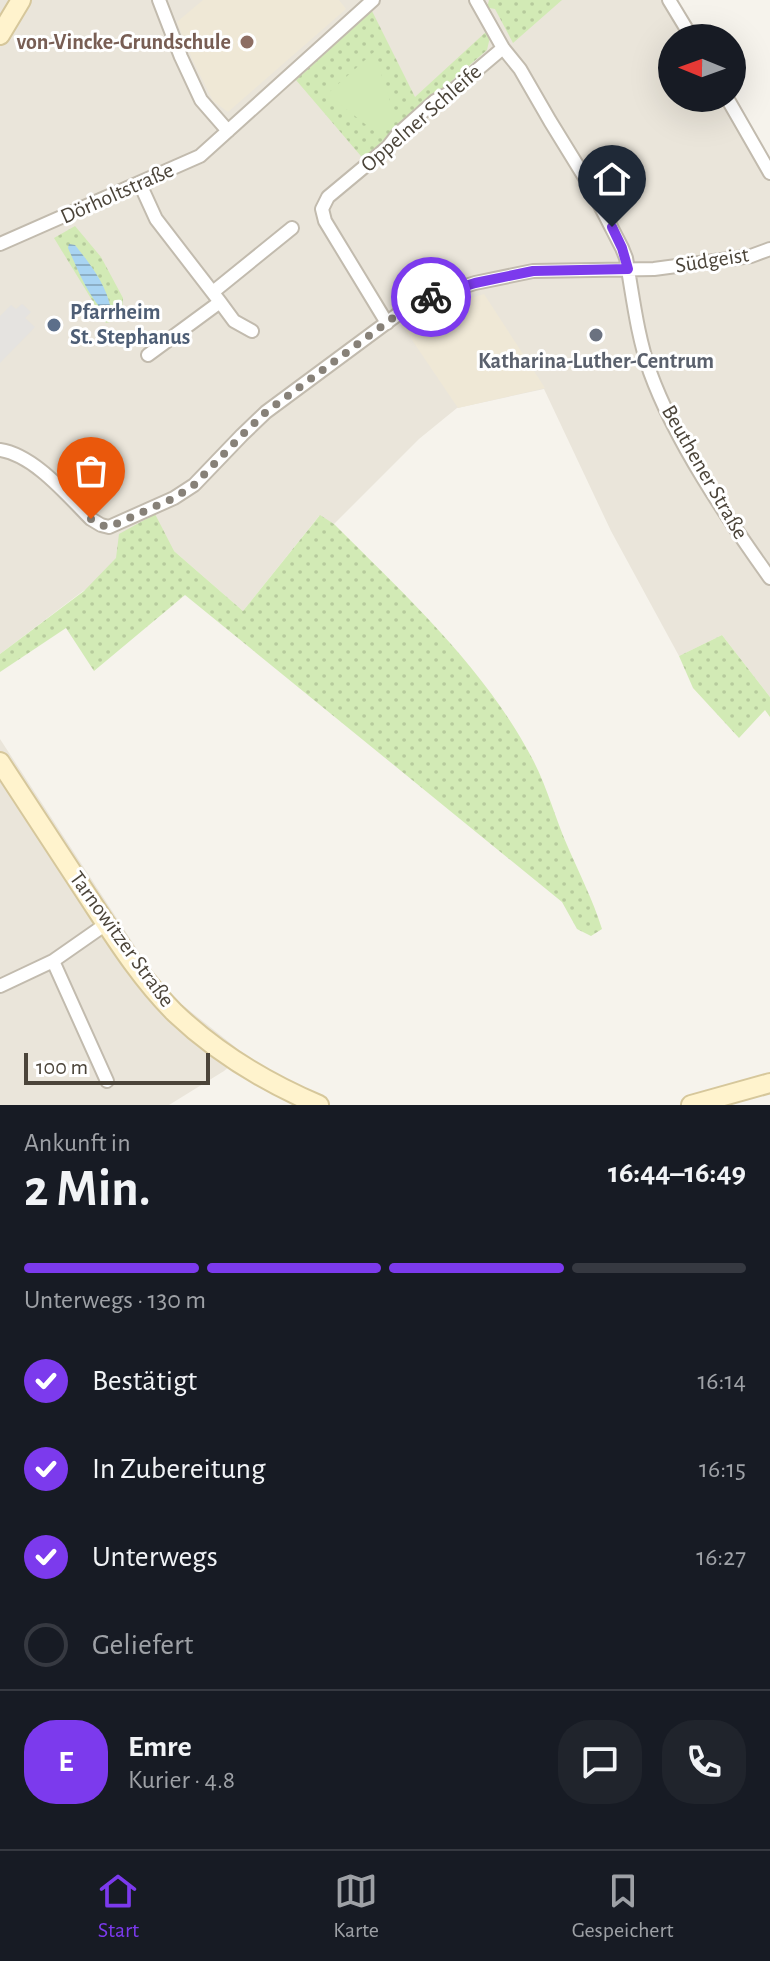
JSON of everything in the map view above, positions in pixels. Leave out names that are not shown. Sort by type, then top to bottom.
[{"type":"main road","points":[[0,35],[21,0]]},
{"type":"main road","name":"Tarnowitzer Straße","points":[[0,762],[106,924],[155,991],[197,1033],[222,1051],[275,1085],[319,1105]]},
{"type":"main road","points":[[691,1105],[770,1083]]},
{"type":"street","points":[[159,0],[201,100],[228,131]]},
{"type":"street","name":"Dörholtstraße","points":[[0,244],[200,156],[373,0]]},
{"type":"street","points":[[476,0],[503,48]]},
{"type":"street","points":[[669,0],[684,24]]},
{"type":"street","name":"Oppelner Schleife","points":[[387,323],[325,221],[322,209],[328,197],[388,147],[435,101],[451,92],[503,48],[520,69],[590,186],[622,248],[628,269]]},
{"type":"street","points":[[735,112],[770,173]]},
{"type":"street","points":[[140,184],[156,219],[234,321],[252,331]]},
{"type":"street","points":[[148,355],[292,228]]},
{"type":"street","name":"Südgeist","points":[[0,450],[12,452],[36,466],[91,519],[109,527],[174,498],[194,485],[266,412],[401,312],[431,297],[475,283],[533,271],[654,269],[751,256],[770,249]]},
{"type":"street","name":"Beuthener Straße","points":[[628,269],[637,325],[650,372],[685,445],[770,578]]},
{"type":"street","points":[[0,986],[53,961],[106,924]]},
{"type":"street","points":[[53,961],[107,1081]]},
{"type":"shaded area","points":[[0,0],[675,0],[688,24],[658,24],[658,112],[740,112],[770,161],[770,697],[722,635],[679,656],[611,531],[544,389],[457,408],[419,439],[334,524],[319,516],[243,611],[174,551],[83,591],[0,654]]},
{"type":"shaded area","name":"von-Vincke-Grundschule","points":[[203,0],[339,0],[346,9],[228,112],[213,101],[177,22]]},
{"type":"shaded area","points":[[484,294],[545,388],[458,408],[404,328],[436,309]]},
{"type":"shaded area","points":[[22,304],[31,312],[25,318],[35,327],[0,363],[0,316],[11,305],[16,309]]},
{"type":"shaded area","points":[[0,739],[148,966],[180,1003],[244,1054],[224,1071],[169,1105],[0,1105]]},
{"type":"green space","points":[[489,0],[562,0],[513,43],[495,9],[484,7],[481,3],[488,4]]},
{"type":"green space","points":[[372,11],[415,97],[488,30],[490,37],[487,50],[385,139],[382,147],[366,162],[296,80]]},
{"type":"green space","points":[[374,52],[396,119],[379,135],[327,94]]},
{"type":"green space","points":[[75,226],[101,257],[123,298],[122,319],[106,323],[54,238]]},
{"type":"green space","points":[[155,514],[174,551],[243,611],[320,515],[334,524],[442,634],[514,726],[538,770],[602,929],[591,936],[577,929],[562,902],[185,595],[94,671],[66,628],[0,672],[0,654],[84,591],[116,558],[119,534]]},
{"type":"green space","points":[[722,635],[770,697],[770,717],[765,710],[739,738],[693,688],[679,656]]},
{"type":"water","points":[[69,244],[75,245],[102,283],[111,310],[107,314],[84,284]]},
{"type":"way so far","points":[[91,519],[109,527],[174,498],[194,485],[266,412],[401,312],[431,297]]},
{"type":"place","name":"von-Vincke-Grundschule","points":[[247,42]]},
{"type":"place","name":"Pfarrheim St. Stephanus","points":[[54,325]]},
{"type":"place","name":"Katharina-Luther-Centrum","points":[[596,335]]},
{"type":"route","points":[[431,297],[475,283],[533,271],[628,269],[612,227]]}]
